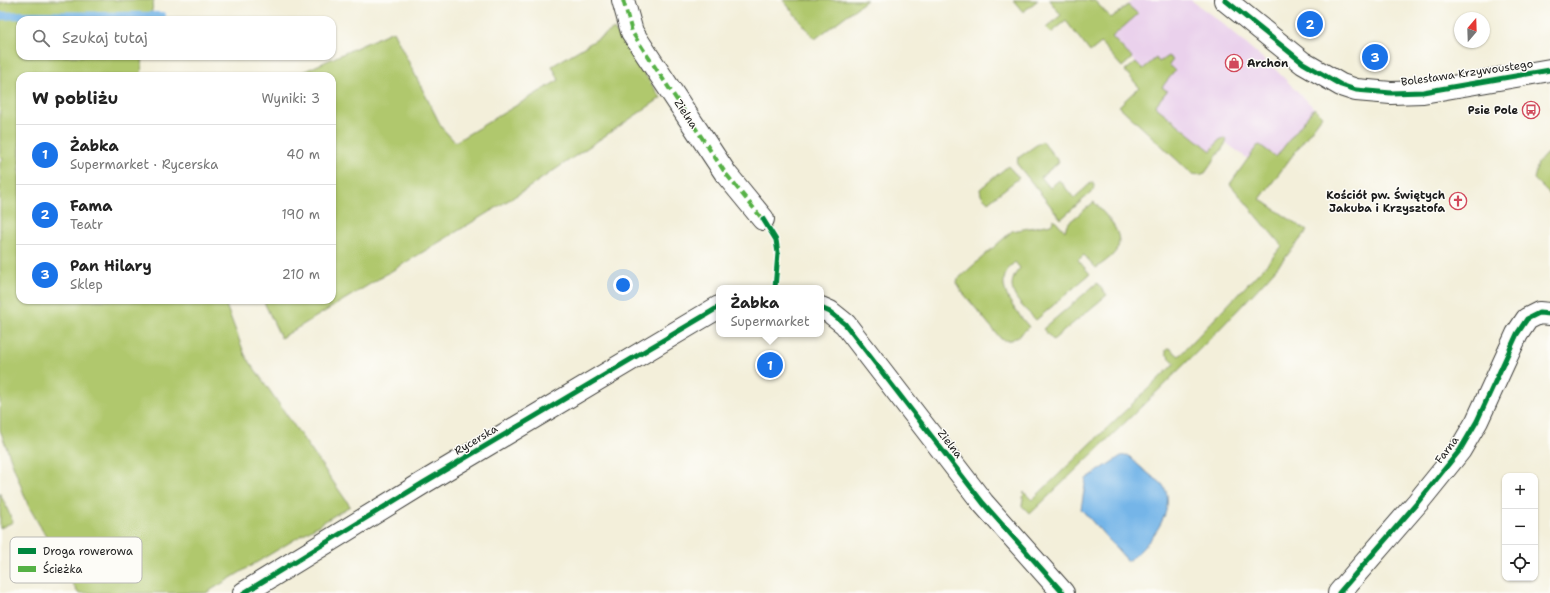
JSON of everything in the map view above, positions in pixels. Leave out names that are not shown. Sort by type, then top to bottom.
[{"type":"street","name":"Zielna","points":[[622,0],[632,32],[726,174],[763,219]]},
{"type":"street","name":"Bolesława Krzywoustego","points":[[1225,0],[1304,63],[1341,85],[1356,90],[1391,93],[1422,92],[1550,70]]},
{"type":"street","name":"Rycerska","points":[[244,593],[444,471],[716,309]]},
{"type":"street","name":"Zielna","points":[[824,309],[830,312],[845,324],[984,503],[1063,593]]},
{"type":"street","name":"Farna","points":[[1339,593],[1418,502],[1460,450],[1477,421],[1516,334],[1528,319],[1539,314],[1550,314]]},
{"type":"shaded area","points":[[1133,0],[1191,0],[1222,23],[1276,70],[1322,116],[1275,179],[1221,139],[1211,151],[1155,106],[1166,91],[1143,70],[1112,37],[1111,18]]},
{"type":"green space","points":[[19,0],[154,0],[151,16],[16,16],[16,60],[143,60],[141,72],[16,72],[16,304],[226,304],[245,355],[350,506],[206,593],[78,593],[72,583],[142,583],[142,537],[46,537],[28,505],[0,430],[0,163],[3,158],[0,156],[0,3]]},
{"type":"green space","points":[[783,0],[867,0],[815,39]]},
{"type":"green space","points":[[1013,0],[1038,0],[1023,12]]},
{"type":"green space","points":[[1049,0],[1094,0],[1111,18],[1128,5],[1138,14],[1112,37],[1132,58],[1122,67],[1101,43],[1090,52],[1066,21],[1051,33],[1046,28],[1061,15]]},
{"type":"green space","points":[[614,29],[661,98],[522,192],[281,338],[265,304],[336,304],[336,72],[303,72],[329,60],[336,60],[336,57],[393,31],[442,128],[455,142],[559,80],[552,66]]},
{"type":"green space","points":[[1168,56],[1173,60],[1169,65],[1175,71],[1162,87],[1167,91],[1155,106],[1211,151],[1220,139],[1227,139],[1226,143],[1205,173],[1202,174],[1192,174],[1119,106],[1139,87],[1125,71],[1136,62],[1143,69],[1156,58],[1159,62]]},
{"type":"green space","points":[[1314,108],[1322,116],[1260,199],[1307,231],[1270,276],[1203,346],[1030,514],[1022,506],[1024,492],[1032,500],[1175,363],[1166,354],[1166,350],[1169,348],[1179,356],[1268,263],[1282,246],[1230,184],[1257,146],[1260,145],[1276,157]]},
{"type":"green space","points":[[1042,141],[1059,162],[1041,177],[1050,188],[1059,180],[1074,198],[1092,182],[1095,187],[1093,191],[1061,219],[1017,164],[1018,158]]},
{"type":"green space","points":[[1546,154],[1550,154],[1550,195],[1534,179],[1538,163]]},
{"type":"green space","points":[[1008,166],[1019,178],[988,202],[981,195],[980,189]]},
{"type":"green space","points":[[1094,202],[1117,231],[1119,245],[1116,251],[1096,268],[1084,255],[1078,260],[1090,274],[1036,320],[1019,302],[1012,289],[1012,283],[1020,268],[1015,262],[1008,270],[1004,278],[1004,287],[1007,296],[1017,312],[1029,327],[1013,339],[1001,339],[959,288],[957,282],[958,279],[1012,231],[1051,224],[1054,219],[1065,231],[1067,224]]},
{"type":"green space","points":[[1097,283],[1107,295],[1053,340],[1043,329]]},
{"type":"green space","points":[[0,493],[13,522],[0,528]]},
{"type":"water","points":[[1128,455],[1161,483],[1166,492],[1167,503],[1165,514],[1160,526],[1144,547],[1128,561],[1081,509],[1086,479],[1121,456]]},
{"type":"waterway","points":[[0,16],[162,16]]},
{"type":"marked path","points":[[623,0],[632,32],[726,174],[764,221]]},
{"type":"cycle path","points":[[1225,0],[1303,63],[1341,85],[1356,90],[1391,93],[1423,92],[1550,70]]},
{"type":"cycle path","points":[[763,219],[776,240],[778,253],[775,285]]},
{"type":"cycle path","points":[[244,593],[423,483],[716,309]]},
{"type":"cycle path","points":[[824,309],[830,312],[845,324],[983,503],[1063,593]]},
{"type":"cycle path","points":[[1339,593],[1418,502],[1460,450],[1477,421],[1517,334],[1527,319],[1539,313],[1550,314]]},
{"type":"place","name":"Fama","points":[[1310,24]]},
{"type":"place","name":"Pan Hilary","points":[[1375,57]]},
{"type":"place","name":"Archon","points":[[1234,63]]},
{"type":"place","name":"Psie Pole","points":[[1531,110]]},
{"type":"place","name":"Kościół pw. Świętych Jakuba i Krzysztofa","points":[[1458,201]]},
{"type":"place","name":"Żabka","points":[[770,365]]}]
